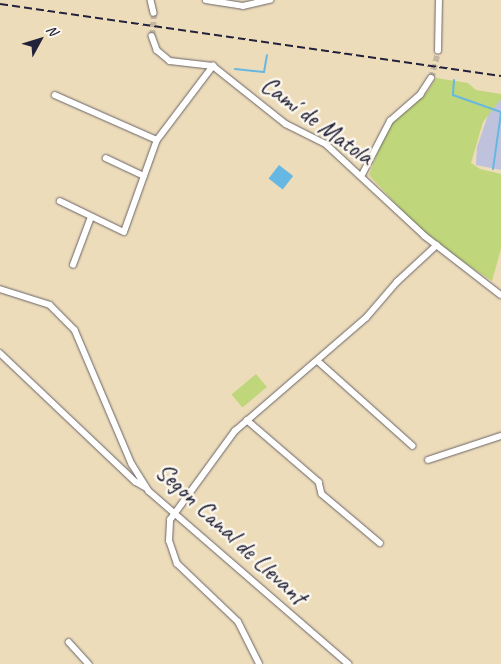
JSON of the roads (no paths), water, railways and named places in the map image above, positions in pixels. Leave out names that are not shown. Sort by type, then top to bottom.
[{"type":"street","points":[[151,0],[154,13]]},
{"type":"street","points":[[206,0],[243,6],[270,0]]},
{"type":"street","points":[[438,51],[440,0]]},
{"type":"street","points":[[60,202],[124,232],[157,140],[213,66],[170,60],[157,50],[152,36]]},
{"type":"street","name":"Camí de Matola","points":[[213,66],[286,124],[326,144],[437,245],[501,295]]},
{"type":"street","points":[[362,175],[390,121],[420,95],[431,78]]},
{"type":"street","points":[[55,95],[157,140]]},
{"type":"street","points":[[106,158],[144,176]]},
{"type":"street","points":[[73,265],[91,217]]},
{"type":"street","points":[[259,664],[238,622],[177,564],[169,541],[174,513],[227,440],[247,420],[366,318],[397,282],[437,245]]},
{"type":"street","name":"Segon Canal de Llevant","points":[[0,288],[50,305],[75,330],[132,464],[147,488],[349,664]]},
{"type":"street","points":[[0,353],[136,482],[147,488]]},
{"type":"street","points":[[318,361],[413,446]]},
{"type":"street","points":[[247,420],[319,482],[322,494],[380,543]]},
{"type":"street","points":[[428,460],[501,436]]},
{"type":"street","points":[[69,642],[89,664]]},
{"type":"water","points":[[279,165],[293,176],[283,189],[269,178]]},
{"type":"waterway","points":[[235,69],[264,72],[267,55]]},
{"type":"waterway","points":[[454,80],[453,95],[501,112]]},
{"type":"waterway","points":[[493,169],[501,113]]},
{"type":"tunnel","points":[[152,36],[154,13]]},
{"type":"tunnel","points":[[431,78],[438,51]]},
{"type":"railway","points":[[0,4],[501,76]]}]
